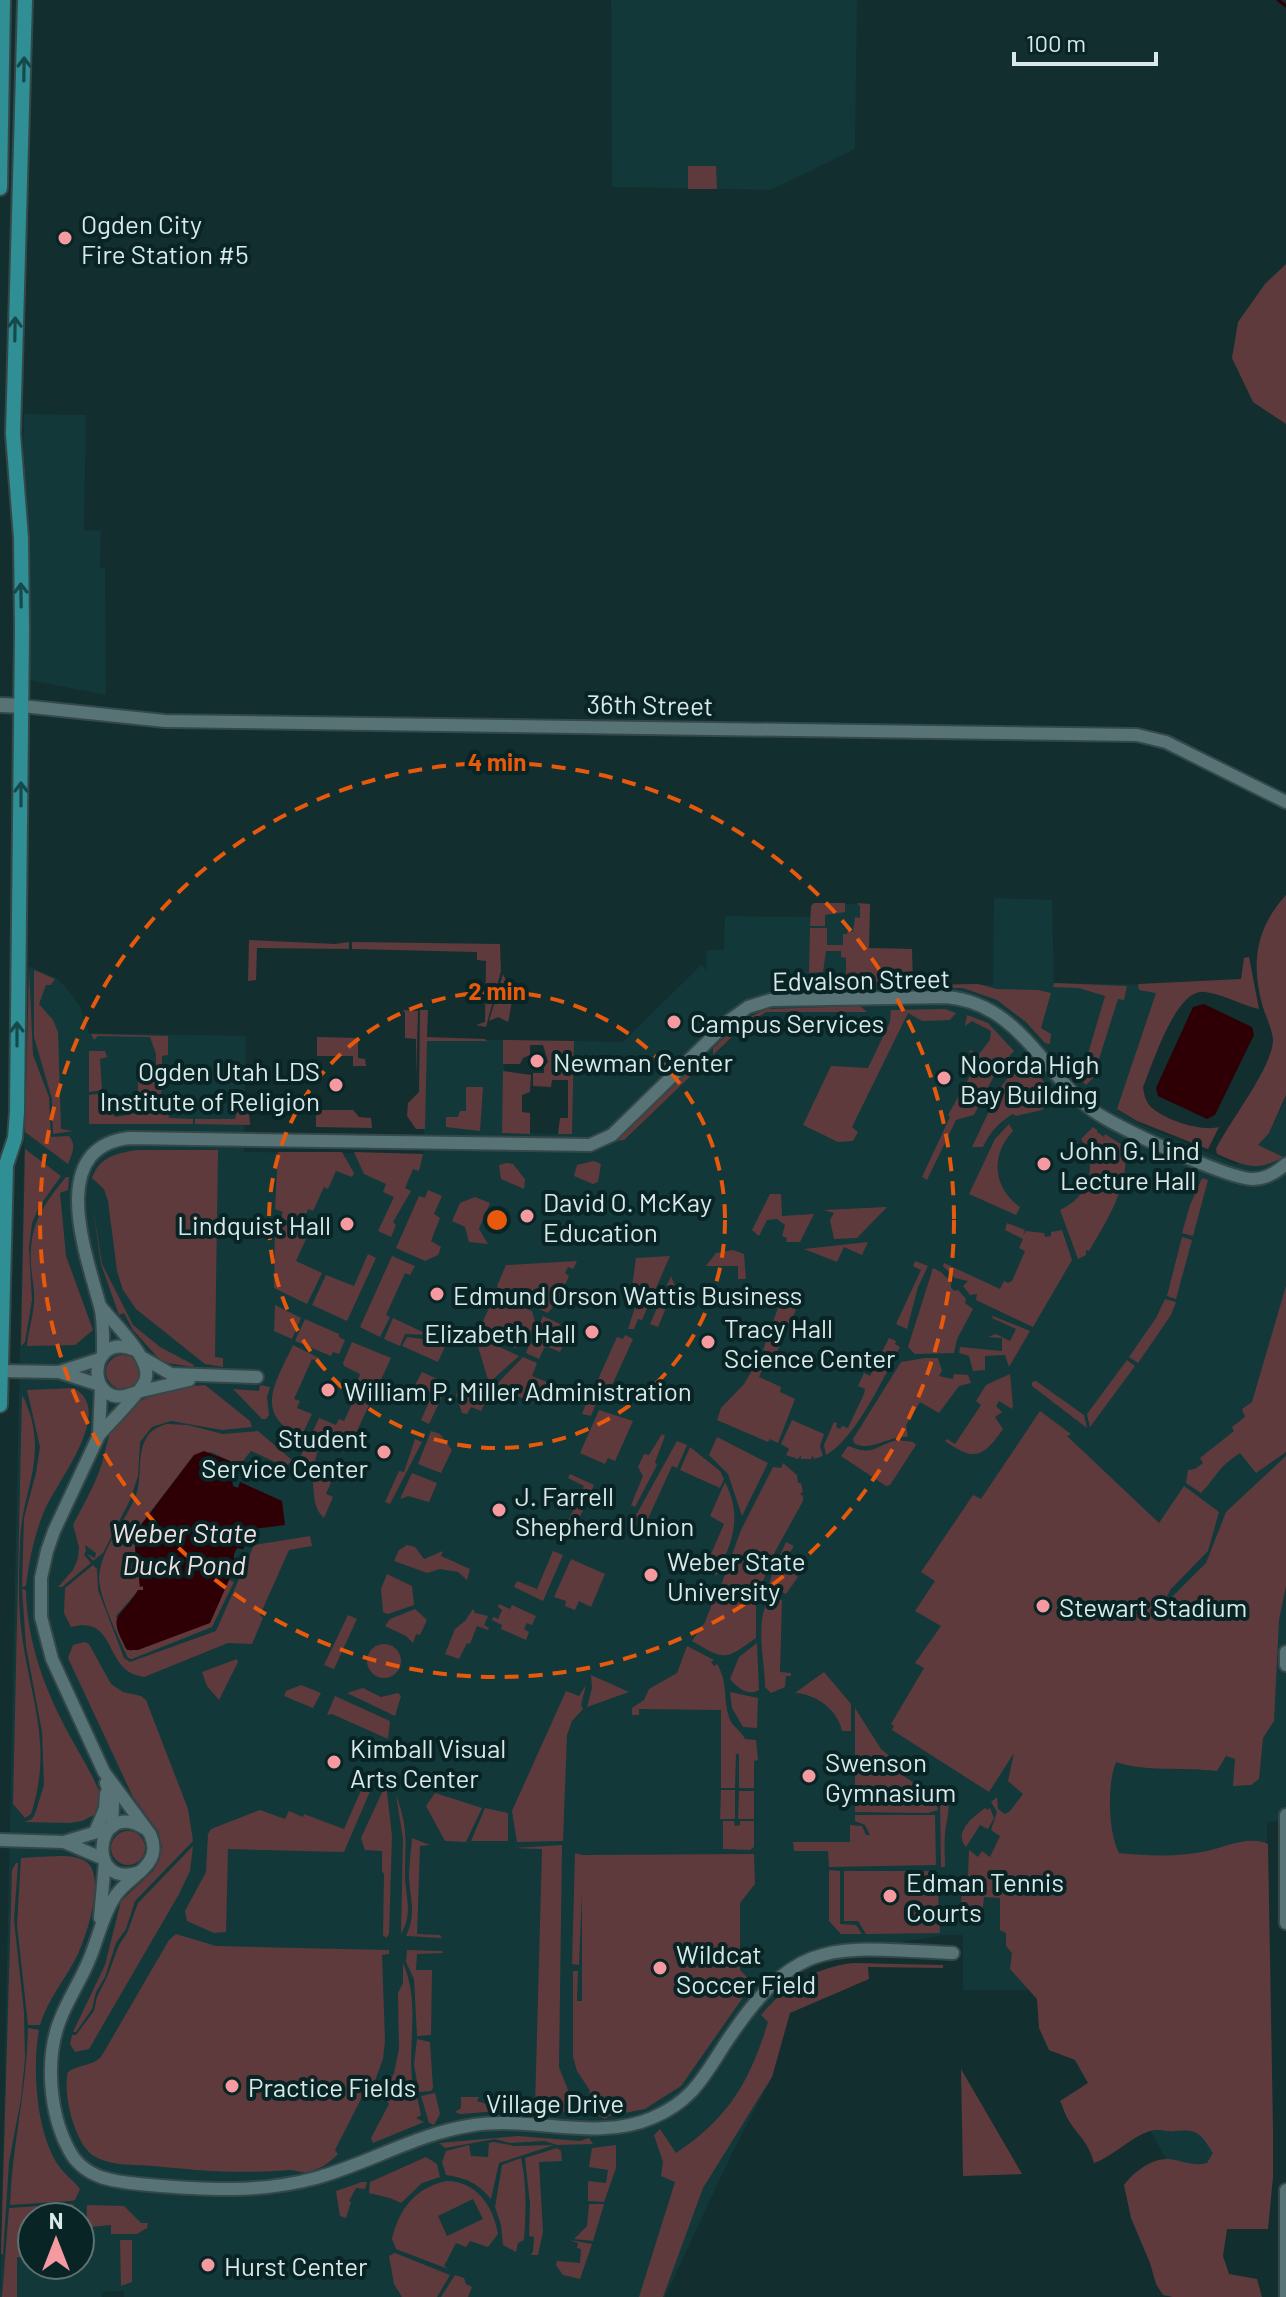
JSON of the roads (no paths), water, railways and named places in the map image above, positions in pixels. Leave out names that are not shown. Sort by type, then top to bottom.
[{"type":"main road","points":[[0,188],[3,0]]},
{"type":"main road","points":[[0,1405],[3,1160],[16,1125],[22,706],[21,538],[13,434],[25,0]]},
{"type":"main road","name":"36th Street","points":[[0,705],[22,706]]},
{"type":"street","name":"36th Street","points":[[22,706],[165,721],[1137,735],[1166,742],[1286,802]]},
{"type":"street","name":"Edvalson Street","points":[[100,1306],[87,1266],[79,1190],[82,1170],[95,1150],[111,1141],[129,1138],[590,1145],[612,1135],[730,1020],[753,1005],[791,998],[946,997],[968,1000],[1001,1016],[1091,1109],[1118,1126],[1214,1168],[1243,1177],[1261,1178],[1286,1164]]},
{"type":"street","points":[[97,1939],[104,1861],[102,1840],[111,1828],[113,1804],[52,1659],[40,1607],[41,1578],[51,1538],[99,1435],[147,1375],[142,1356],[100,1306]]},
{"type":"street","points":[[99,1435],[100,1386],[97,1372],[101,1357],[100,1306]]},
{"type":"street","points":[[59,1372],[101,1357],[110,1349],[122,1347],[142,1356],[164,1372],[201,1377],[257,1377]]},
{"type":"street","points":[[1,1371],[59,1372],[100,1386],[119,1397],[201,1377]]},
{"type":"street","points":[[1286,1652],[1286,1665]]},
{"type":"street","points":[[97,1939],[114,1898],[150,1862],[154,1851],[153,1840],[147,1830],[104,1777]]},
{"type":"street","points":[[95,1832],[105,1809],[104,1777]]},
{"type":"street","points":[[1286,1815],[1286,1923]]},
{"type":"street","points":[[0,1840],[64,1842],[122,1822],[133,1822],[147,1830]]},
{"type":"street","points":[[64,1842],[104,1861],[120,1873],[134,1874],[143,1870]]},
{"type":"street","name":"Village Drive","points":[[97,1939],[60,2021],[53,2050],[56,2107],[66,2144],[78,2163],[94,2176],[173,2187],[254,2189],[316,2178],[430,2135],[473,2125],[514,2122],[596,2128],[633,2125],[673,2107],[692,2093],[706,2078],[726,2043],[766,1989],[797,1964],[816,1955],[842,1949],[953,1953]]},
{"type":"street","points":[[1286,2190],[1286,2297]]},
{"type":"water","points":[[1204,1004],[1252,1027],[1254,1035],[1215,1115],[1207,1119],[1158,1096],[1156,1088],[1193,1007]]},
{"type":"water","name":"Weber State Duck Pond","points":[[204,1451],[230,1461],[233,1486],[238,1488],[240,1482],[282,1501],[285,1525],[253,1529],[243,1549],[237,1548],[234,1569],[210,1623],[138,1650],[127,1650],[117,1622],[138,1590],[143,1590],[135,1548],[138,1529],[194,1455]]},
{"type":"waterway","points":[[1278,0],[1286,6]]},
{"type":"place","name":"Ogden City Fire Station #5","points":[[65,238]]},
{"type":"place","name":"Campus Services","points":[[674,1022]]},
{"type":"place","name":"Newman Center","points":[[537,1061]]},
{"type":"place","name":"Noorda High Bay Building","points":[[944,1078]]},
{"type":"place","name":"Ogden Utah LDS Institute of Religion","points":[[336,1085]]},
{"type":"place","name":"John G. Lind Lecture Hall","points":[[1044,1164]]},
{"type":"place","name":"David O. McKay Education","points":[[527,1216]]},
{"type":"place","name":"Lindquist Hall","points":[[347,1224]]},
{"type":"place","name":"Edmund Orson Wattis Business","points":[[437,1294]]},
{"type":"place","name":"Elizabeth Hall","points":[[592,1332]]},
{"type":"place","name":"Tracy Hall Science Center","points":[[708,1342]]},
{"type":"place","name":"William P. Miller Administration","points":[[328,1390]]},
{"type":"place","name":"Student Service Center","points":[[384,1452]]},
{"type":"place","name":"J. Farrell Shepherd Union","points":[[499,1510]]},
{"type":"place","name":"Weber State University","points":[[651,1575]]},
{"type":"place","name":"Stewart Stadium","points":[[1043,1606]]},
{"type":"place","name":"Kimball Visual Arts Center","points":[[334,1762]]},
{"type":"place","name":"Swenson Gymnasium","points":[[809,1776]]},
{"type":"place","name":"Edman Tennis Courts","points":[[890,1896]]},
{"type":"place","name":"Wildcat Soccer Field","points":[[660,1968]]},
{"type":"place","name":"Practice Fields","points":[[232,2086]]},
{"type":"place","name":"Hurst Center","points":[[208,2265]]}]
